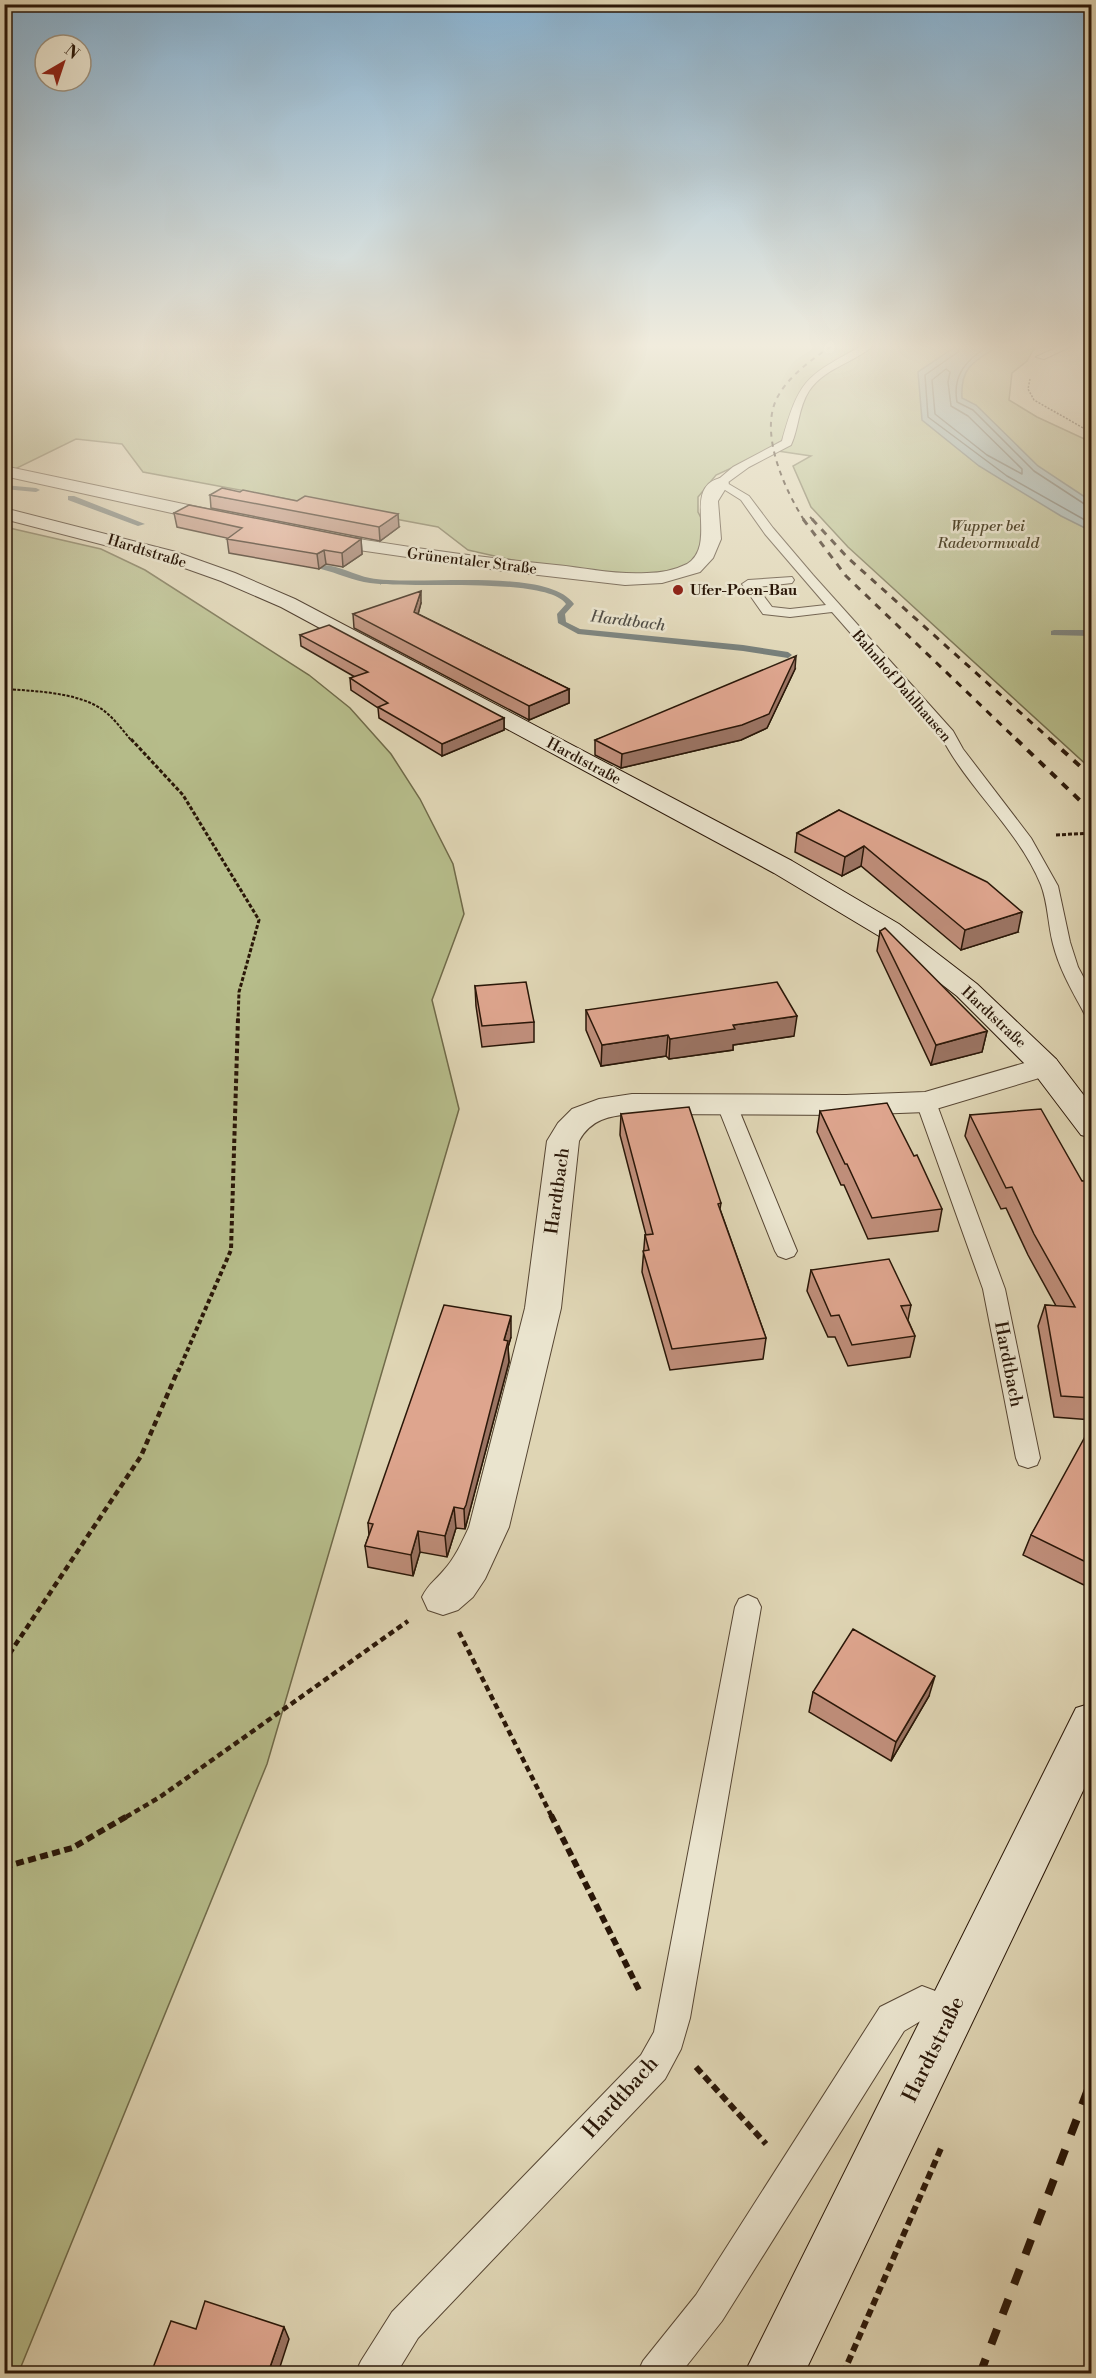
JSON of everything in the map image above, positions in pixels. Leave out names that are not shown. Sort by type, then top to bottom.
[{"type":"main road","points":[[4,471],[243,523]]},
{"type":"main road","name":"Grünentaler Straße","points":[[300,535],[485,564],[613,577],[658,578],[695,567],[710,550],[713,533],[708,516],[708,498],[711,491],[720,483]]},
{"type":"main road","name":"Hardtstraße","points":[[4,513],[135,546],[202,567],[288,603],[363,641],[841,899],[889,930],[967,990],[1045,1066],[1092,1128]]},
{"type":"main road","name":"Hardtbach","points":[[442,1597],[458,1584],[470,1567],[489,1527],[543,1308],[560,1159],[563,1141],[571,1125],[584,1114],[608,1106],[632,1104],[846,1105],[926,1102],[1045,1066]]},
{"type":"main road","name":"Hardtstraße","points":[[773,2373],[1092,1724]]},
{"type":"lane","name":"Grünentaler Straße","points":[[720,483],[733,470],[759,456]]},
{"type":"lane","name":"Bahnhof Dahlhausen","points":[[720,483],[745,498],[769,531],[835,608],[948,734],[956,750],[1023,838],[1050,886],[1061,942],[1069,967],[1092,1011]]},
{"type":"lane","points":[[788,580],[748,584],[768,611],[790,613],[835,608]]},
{"type":"lane","name":"Hardtbach","points":[[926,1102],[994,1289],[1028,1458]]},
{"type":"lane","points":[[727,1105],[786,1251]]},
{"type":"lane","name":"Hardtbach","points":[[374,2373],[405,2325],[653,2067],[669,2037],[748,1607]]},
{"type":"lane","points":[[656,2373],[709,2308],[892,2019],[922,2002],[951,2012]]},
{"type":"path","points":[[4,689],[40,691],[69,696],[103,710],[183,795],[259,920],[239,992],[231,1250],[141,1456],[4,1662]]},
{"type":"path","points":[[4,1867],[72,1848],[160,1797],[442,1597],[487,1691],[656,2023],[793,2173]]},
{"type":"green space","points":[[5,456],[42,456],[13,470],[5,468]]},
{"type":"green space","points":[[131,456],[758,456],[716,475],[698,497],[698,512],[709,533],[692,566],[655,577],[552,569],[468,550],[438,527],[143,472]]},
{"type":"green space","name":"Wupper bei Radevormwald","points":[[811,456],[1091,456],[1091,769],[848,547],[811,507],[793,466]]},
{"type":"green space","points":[[5,527],[101,549],[145,570],[309,675],[350,708],[391,754],[420,799],[453,864],[464,914],[432,1000],[459,1109],[267,1764],[18,2374],[4,2373]]},
{"type":"water","points":[[967,456],[1028,456],[1038,466],[1091,501],[1091,531],[1061,516]]},
{"type":"building","points":[[222,488],[297,501],[305,496],[398,514],[379,527],[210,495]]},
{"type":"building","points":[[189,505],[361,539],[342,553],[324,550],[317,554],[227,539],[242,528],[174,513]]},
{"type":"building","points":[[421,591],[414,612],[569,689],[529,706],[353,614]]},
{"type":"building","points":[[329,625],[504,718],[442,744],[378,707],[388,703],[350,678],[368,672],[300,635]]},
{"type":"building","points":[[796,656],[769,714],[742,725],[622,754],[595,740]]},
{"type":"building","points":[[839,810],[987,882],[1022,912],[965,930],[864,846],[845,857],[797,833]]},
{"type":"building","points":[[885,928],[987,1031],[936,1045],[880,931]]},
{"type":"building","points":[[526,982],[534,1022],[482,1026],[475,986]]},
{"type":"building","points":[[777,982],[797,1016],[733,1025],[735,1029],[670,1039],[668,1035],[602,1045],[586,1010]]},
{"type":"building","points":[[887,1103],[914,1156],[917,1155],[942,1209],[872,1218],[820,1111]]},
{"type":"building","points":[[689,1107],[721,1203],[718,1204],[766,1338],[672,1349],[643,1251],[649,1250],[645,1235],[653,1234],[621,1114]]},
{"type":"building","points":[[1041,1109],[1082,1181],[1087,1181],[1092,1188],[1092,1398],[1061,1396],[1045,1305],[1075,1307],[1034,1234],[1012,1187],[1006,1188],[970,1115]]},
{"type":"building","points":[[889,1259],[911,1305],[901,1306],[915,1336],[852,1345],[839,1315],[831,1316],[811,1270]]},
{"type":"building","points":[[444,1305],[511,1316],[504,1340],[508,1341],[466,1505],[464,1509],[454,1507],[445,1536],[418,1531],[411,1555],[365,1546],[373,1524],[368,1523]]},
{"type":"building","points":[[1086,1435],[1092,1438],[1092,1565],[1031,1535]]},
{"type":"building","points":[[853,1629],[935,1676],[896,1742],[813,1692]]},
{"type":"building","points":[[205,2301],[284,2327],[268,2373],[151,2373],[171,2321],[196,2329]]},
{"type":"waterway","name":"Hardtbach","points":[[4,487],[36,490]]},
{"type":"waterway","name":"Hardtbach","points":[[71,498],[141,524]]},
{"type":"waterway","name":"Hardtbach","points":[[324,567],[370,581],[529,586],[565,597],[570,604],[561,614],[562,623],[578,631],[743,648],[788,655]]},
{"type":"waterway","name":"Hardtbach","points":[[1054,633],[1092,633]]},
{"type":"railway","points":[[775,456],[789,494],[804,520]]},
{"type":"railway","points":[[803,519],[846,576],[1018,741]]},
{"type":"railway","points":[[812,519],[848,558],[1052,741]]},
{"type":"railway","points":[[1016,739],[1092,812]]},
{"type":"railway","points":[[1050,739],[1092,777]]},
{"type":"railway","points":[[980,2374],[1092,2079]]},
{"type":"place","name":"Ufer-Poen-Bau","points":[[678,590]]}]
